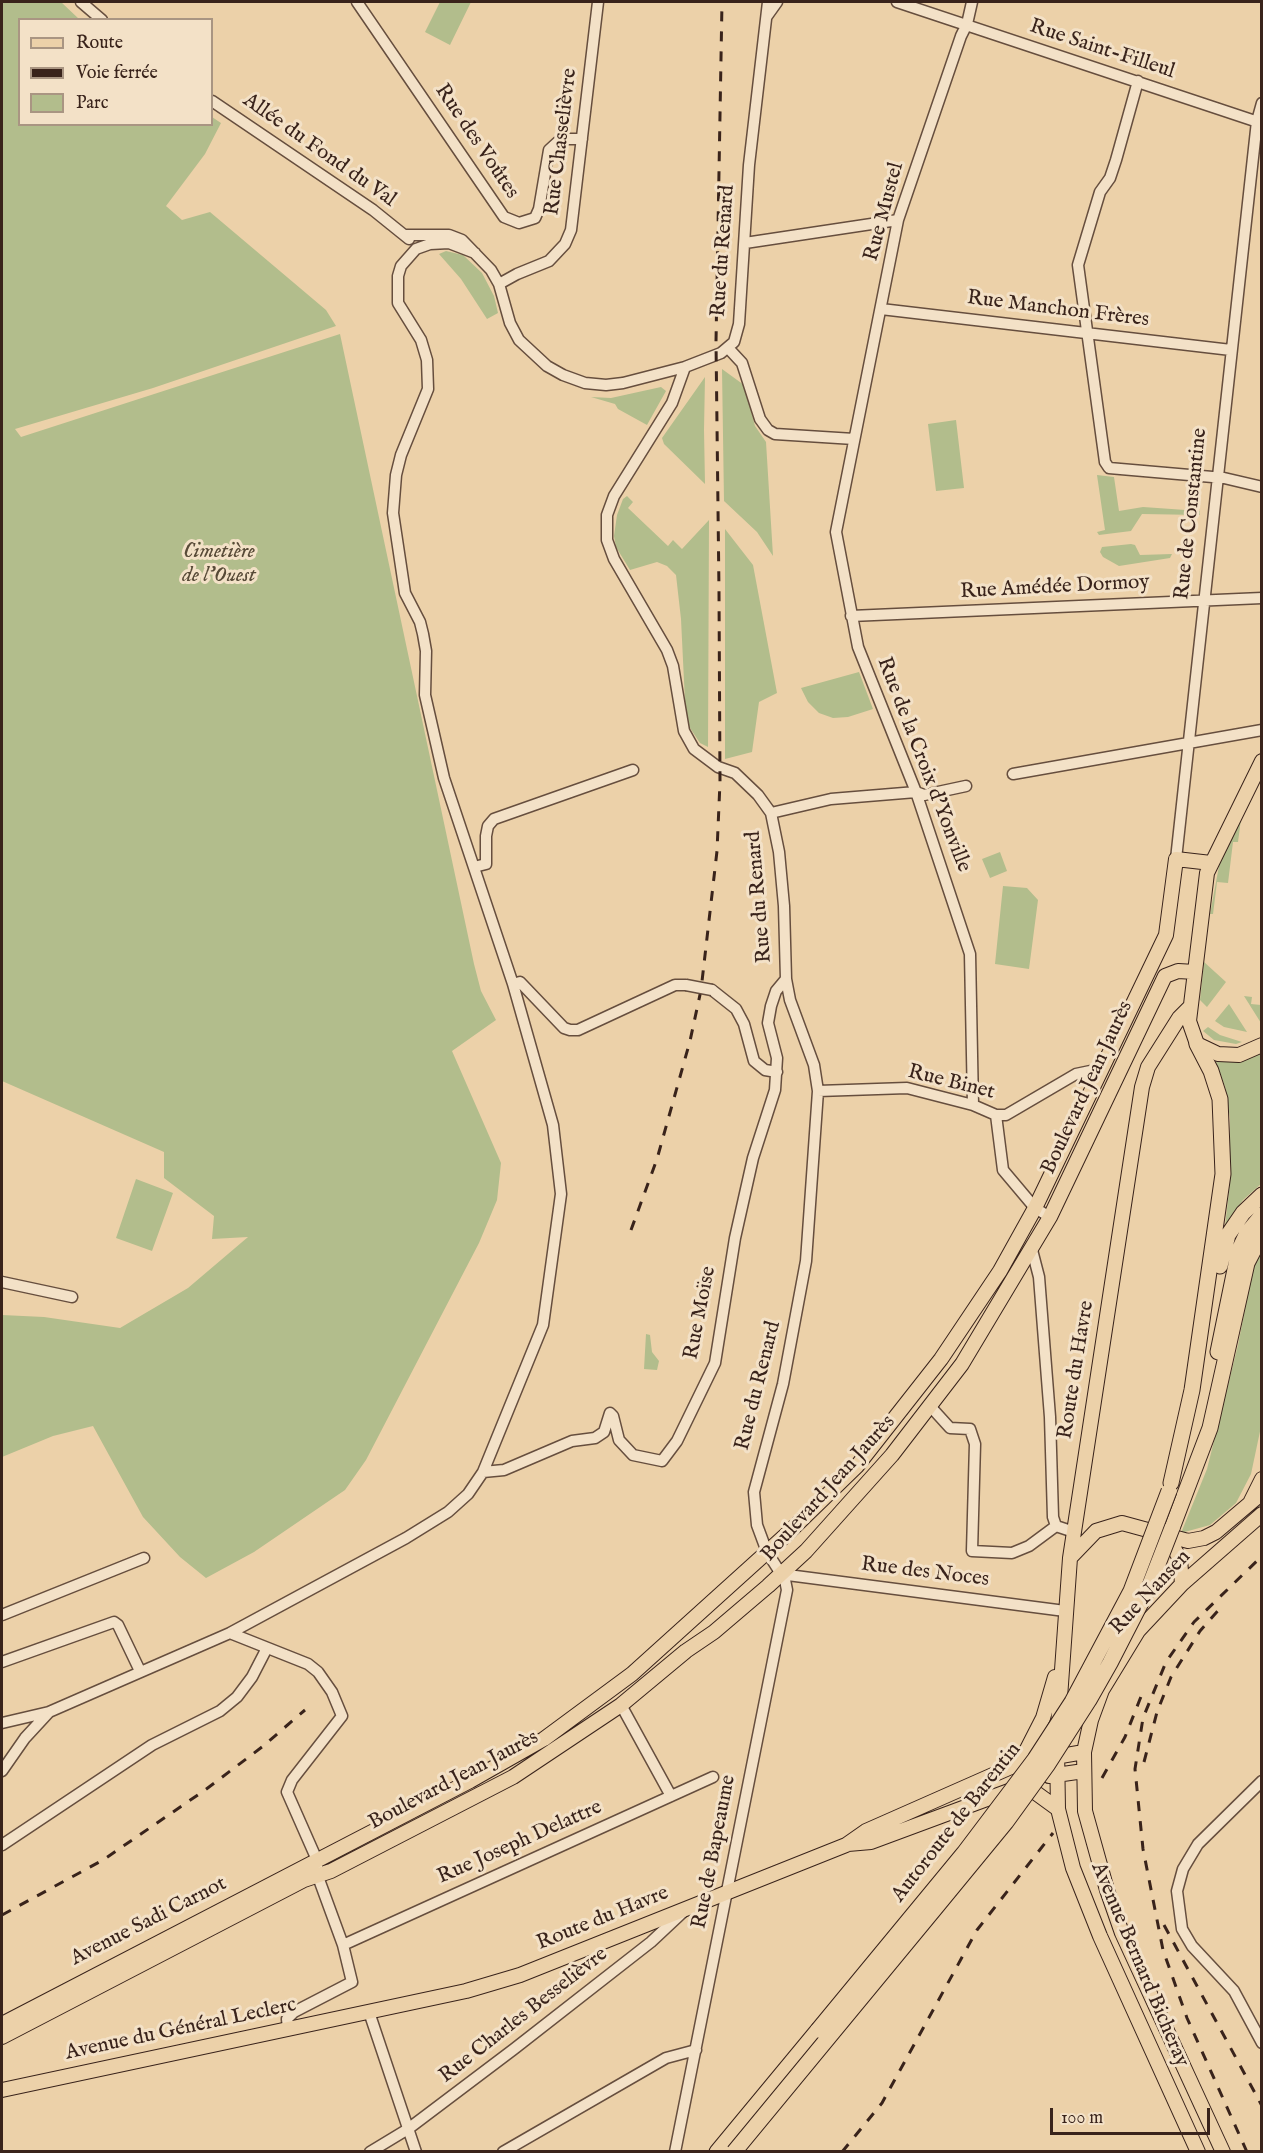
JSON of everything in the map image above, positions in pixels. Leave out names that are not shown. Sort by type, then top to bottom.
[{"type":"highway","points":[[1176,1487],[1221,1196],[1224,1162],[1220,1099],[1211,1071],[1197,1044]]},
{"type":"highway","points":[[1176,1487],[1196,1397],[1217,1277],[1228,1234],[1243,1213],[1262,1196]]},
{"type":"highway","points":[[1176,1487],[1201,1435],[1239,1250],[1261,1215]]},
{"type":"highway","points":[[1176,1487],[1210,1428],[1247,1263],[1262,1234]]},
{"type":"highway","name":"Autoroute de Barentin","points":[[734,2151],[944,1898],[1048,1764],[1089,1700],[1149,1587],[1169,1532],[1176,1487]]},
{"type":"highway","name":"Autoroute de Barentin","points":[[717,2151],[931,1894],[1035,1759],[1072,1702],[1113,1628],[1176,1487]]},
{"type":"main road","points":[[1262,760],[1211,863],[1205,883],[1190,1007],[1190,1027],[1197,1044],[1218,1054],[1233,1056],[1262,1045]]},
{"type":"main road","points":[[1176,859],[1211,863]]},
{"type":"main road","name":"Rue de Constantine","points":[[1168,931],[1176,859]]},
{"type":"main road","name":"Boulevard Jean Jaurès","points":[[317,1875],[331,1871],[513,1777],[621,1705],[714,1632],[857,1466],[941,1359],[999,1271],[1035,1208],[1168,931]]},
{"type":"main road","name":"Boulevard Jean Jaurès","points":[[317,1860],[505,1762],[544,1739],[632,1674],[773,1563],[806,1551],[862,1489],[962,1364],[1050,1217],[1165,976],[1178,971],[1195,972]]},
{"type":"main road","name":"Route du Havre","points":[[1056,1755],[1070,1558],[1144,1077],[1179,1018],[1190,1007]]},
{"type":"main road","points":[[1225,1547],[1262,1479]]},
{"type":"main road","name":"Rue Nansen","points":[[1070,1558],[1096,1531],[1106,1526],[1122,1523],[1169,1532],[1188,1541],[1204,1538],[1262,1494]]},
{"type":"main road","name":"Rue Nansen","points":[[1084,1752],[1091,1720],[1118,1660],[1138,1631],[1182,1584],[1262,1514]]},
{"type":"main road","points":[[1169,1532],[1180,1558],[1182,1584]]},
{"type":"main road","points":[[1020,1763],[1043,1719],[1062,1655]]},
{"type":"main road","name":"Route du Havre","points":[[369,2012],[466,1991],[520,1976],[846,1845],[866,1831],[1020,1763],[1084,1752]]},
{"type":"main road","name":"Avenue Bernard Bicheray","points":[[1084,1752],[1084,1811],[1122,1933],[1223,2151]]},
{"type":"main road","name":"Avenue Bernard Bicheray","points":[[1056,1755],[1058,1809],[1073,1868],[1100,1936],[1198,2151]]},
{"type":"main road","name":"Route du Havre","points":[[846,1845],[871,1842],[1057,1773],[1083,1771]]},
{"type":"main road","points":[[1025,1785],[1058,1809]]},
{"type":"main road","name":"Avenue Sadi Carnot","points":[[2,2024],[317,1860]]},
{"type":"main road","name":"Avenue Sadi Carnot","points":[[2,2037],[317,1875]]},
{"type":"main road","name":"Avenue du Général Leclerc","points":[[2,2090],[369,2012]]},
{"type":"street","points":[[81,2],[100,18]]},
{"type":"street","name":"Rue des Voûtes","points":[[357,2],[504,217],[519,223],[535,218],[539,209],[549,150],[561,139],[582,139]]},
{"type":"street","name":"Rue Chasselièvre","points":[[499,284],[549,261],[565,244],[571,230],[598,2]]},
{"type":"street","name":"Rue du Renard","points":[[768,2],[749,165],[737,335],[729,348],[712,358],[686,367],[672,403],[614,496],[607,515],[607,540],[611,554],[667,650],[673,666],[684,731],[694,749],[718,767],[735,772],[758,795],[771,813],[779,852],[784,906],[786,979],[790,1000],[814,1065],[818,1091],[806,1261],[783,1384],[754,1492],[757,1525],[773,1563]]},
{"type":"street","points":[[766,17],[777,2]]},
{"type":"street","name":"Rue Saint-Filleul","points":[[897,2],[1259,122]]},
{"type":"street","name":"Rue Mustel","points":[[854,439],[898,220],[967,24],[972,2]]},
{"type":"street","points":[[1138,81],[1116,160],[1110,178],[1100,192],[1078,265],[1105,462],[1109,468],[1218,478],[1262,487]]},
{"type":"street","name":"Allée du Fond du Val","points":[[213,102],[405,235],[416,249]]},
{"type":"street","name":"Rue de Constantine","points":[[1176,859],[1232,350],[1262,103]]},
{"type":"street","points":[[745,243],[898,220]]},
{"type":"street","name":"Allée du Fond du Val","points":[[405,235],[449,235],[462,240],[491,270],[499,284]]},
{"type":"street","points":[[2,1723],[49,1712],[230,1633],[406,1538],[448,1512],[468,1494],[483,1472],[543,1324],[561,1194],[553,1125],[513,984],[444,778],[425,695],[426,651],[423,634],[420,622],[405,593],[394,538],[396,475],[401,455],[428,389],[424,349],[417,331],[398,303],[396,294],[401,266],[416,249],[430,244],[449,243],[475,253]]},
{"type":"street","points":[[499,284],[510,323],[519,340],[547,366],[563,375],[585,382],[606,385],[686,367]]},
{"type":"street","name":"Rue Manchon Frères","points":[[881,309],[1232,350]]},
{"type":"street","points":[[729,348],[742,363],[760,419],[768,430],[775,434],[854,439]]},
{"type":"street","name":"Rue de la Croix d'Yonville","points":[[854,439],[836,532],[851,616],[863,662],[916,792],[970,954],[973,1105]]},
{"type":"street","name":"Rue Amédée Dormoy","points":[[851,616],[1262,598]]},
{"type":"street","points":[[1013,774],[1189,741],[1262,730]]},
{"type":"street","points":[[474,867],[486,864],[486,836],[488,826],[494,819],[633,770]]},
{"type":"street","points":[[771,813],[831,799],[916,792],[924,795],[966,786]]},
{"type":"street","name":"Rue Moïse","points":[[483,1472],[504,1470],[572,1441],[595,1438],[604,1432],[610,1413],[613,1416],[619,1440],[633,1455],[662,1461],[676,1441],[715,1363],[735,1238],[753,1158],[775,1090],[777,1058],[768,1023],[776,991],[786,979]]},
{"type":"street","points":[[513,984],[520,982],[564,1028],[570,1030],[578,1030],[675,985],[712,990],[736,1009],[744,1024],[754,1062],[765,1070],[777,1072]]},
{"type":"street","name":"Rue Binet","points":[[818,1091],[907,1088],[973,1105],[996,1115],[1006,1115],[1076,1074],[1100,1069]]},
{"type":"street","points":[[996,1115],[1003,1170],[1035,1208],[1050,1217]]},
{"type":"street","points":[[1032,1250],[1039,1277],[1050,1417],[1053,1517],[1056,1526]]},
{"type":"street","points":[[2,1282],[72,1297]]},
{"type":"street","points":[[930,1406],[950,1428],[970,1429],[975,1444],[972,1551],[1012,1554],[1029,1546],[1056,1526]]},
{"type":"street","points":[[1056,1526],[1074,1532]]},
{"type":"street","points":[[2,1615],[144,1558]]},
{"type":"street","name":"Rue des Noces","points":[[773,1563],[1065,1611]]},
{"type":"street","name":"Rue de Bapeaume","points":[[675,2151],[787,1590],[773,1563]]},
{"type":"street","points":[[2,1662],[114,1622],[118,1625],[140,1671]]},
{"type":"street","points":[[230,1633],[308,1664],[318,1672],[340,1710],[339,1723],[292,1780],[287,1792],[317,1860],[317,1875],[343,1945],[352,1982],[294,2012],[287,2019],[288,2029]]},
{"type":"street","points":[[2,1845],[153,1745],[220,1711],[237,1697],[252,1677],[267,1648]]},
{"type":"street","points":[[621,1705],[671,1796]]},
{"type":"street","points":[[2,1771],[25,1738],[49,1712]]},
{"type":"street","points":[[16,1720],[23,1728],[25,1738]]},
{"type":"street","name":"Rue Joseph Delattre","points":[[343,1945],[713,1777]]},
{"type":"street","points":[[1262,1781],[1197,1844],[1183,1869],[1177,1891],[1182,1929],[1192,1946],[1234,1991],[1247,2010],[1262,2043]]},
{"type":"street","name":"Rue Charles Besselièvre","points":[[370,2151],[408,2129],[651,1942],[688,1908]]},
{"type":"street","points":[[369,2012],[416,2151]]},
{"type":"street","points":[[503,2151],[666,2058],[696,2050]]},
{"type":"green space","name":"Cimetière de l'Ouest","points":[[2,2],[61,2],[78,18],[18,18],[18,126],[213,126],[213,118],[221,123],[205,154],[166,206],[182,220],[210,212],[326,310],[336,326],[153,388],[15,429],[21,437],[340,334],[474,964],[481,991],[496,1020],[452,1051],[501,1163],[497,1200],[479,1243],[366,1460],[345,1490],[254,1552],[206,1578],[180,1557],[143,1517],[93,1426],[53,1436],[2,1457],[2,1315],[44,1317],[120,1328],[188,1288],[248,1237],[212,1239],[214,1216],[164,1178],[164,1152],[2,1081]]},
{"type":"green space","points":[[440,2],[471,2],[450,45],[425,32]]},
{"type":"green space","points":[[446,251],[463,255],[482,273],[494,296],[498,313],[487,319],[461,279],[439,254]]},
{"type":"green space","points":[[722,369],[744,385],[755,426],[766,442],[773,556],[757,532],[724,501]]},
{"type":"green space","points":[[705,377],[705,484],[664,444],[662,438]]},
{"type":"green space","points":[[661,387],[666,391],[647,425],[618,409],[615,404],[591,397],[611,398]]},
{"type":"green space","points":[[956,420],[964,488],[936,491],[928,424]]},
{"type":"green space","points":[[1097,475],[1114,477],[1119,511],[1143,507],[1200,511],[1200,515],[1142,514],[1131,531],[1099,535],[1097,532],[1105,530]]},
{"type":"green space","points":[[627,496],[633,502],[628,508],[668,546],[673,540],[682,549],[709,520],[708,747],[700,743],[686,722],[681,619],[676,575],[667,566],[657,562],[630,570],[616,547],[614,536],[617,515],[623,499]]},
{"type":"green space","points":[[725,529],[753,565],[777,693],[759,702],[752,752],[725,759]]},
{"type":"green space","points":[[1135,545],[1140,555],[1172,554],[1170,558],[1119,566],[1103,557],[1100,552],[1102,547]]},
{"type":"green space","points":[[859,672],[873,709],[848,717],[833,718],[819,713],[808,702],[801,688]]},
{"type":"green space","points":[[1241,819],[1238,842],[1233,842],[1228,883],[1217,882],[1213,914],[1210,914],[1219,866]]},
{"type":"green space","points":[[1000,852],[1007,871],[990,878],[982,859]]},
{"type":"green space","points":[[1003,886],[1027,888],[1038,900],[1029,969],[995,964]]},
{"type":"green space","points":[[1204,962],[1226,982],[1207,1007],[1200,1000]]},
{"type":"green space","points":[[1244,996],[1252,997],[1251,1004],[1261,1005],[1261,1023]]},
{"type":"green space","points":[[1229,1004],[1247,1032],[1224,1027],[1215,1021]]},
{"type":"green space","points":[[1208,1027],[1220,1035],[1242,1042],[1236,1044],[1214,1040],[1203,1031]]},
{"type":"green space","points":[[1259,1051],[1261,1055],[1261,1184],[1243,1200],[1225,1226],[1230,1183],[1230,1118],[1225,1087],[1214,1057]]},
{"type":"green space","points":[[136,1179],[173,1193],[152,1251],[116,1238]]},
{"type":"green space","points":[[1261,1246],[1262,1422],[1251,1474],[1236,1503],[1210,1525],[1181,1533],[1207,1469],[1238,1345],[1254,1262]]},
{"type":"green space","points":[[646,1334],[650,1335],[652,1352],[659,1361],[657,1370],[644,1369]]},
{"type":"railway","points":[[631,1230],[657,1159],[690,1041],[701,990],[717,851],[720,782],[716,342],[722,2]]},
{"type":"railway","points":[[1247,2152],[1187,2018],[1163,1950],[1143,1849],[1135,1769],[1143,1718],[1166,1662],[1194,1622],[1262,1556]]},
{"type":"railway","points":[[1144,1762],[1157,1712],[1171,1677],[1200,1631],[1224,1604]]},
{"type":"railway","points":[[1102,1778],[1125,1737],[1144,1689]]},
{"type":"railway","points":[[2,1915],[103,1860],[205,1790],[262,1747],[305,1710]]},
{"type":"railway","points":[[842,2152],[882,2103],[977,1930],[1053,1833]]},
{"type":"railway","points":[[1164,1925],[1262,2106]]}]
